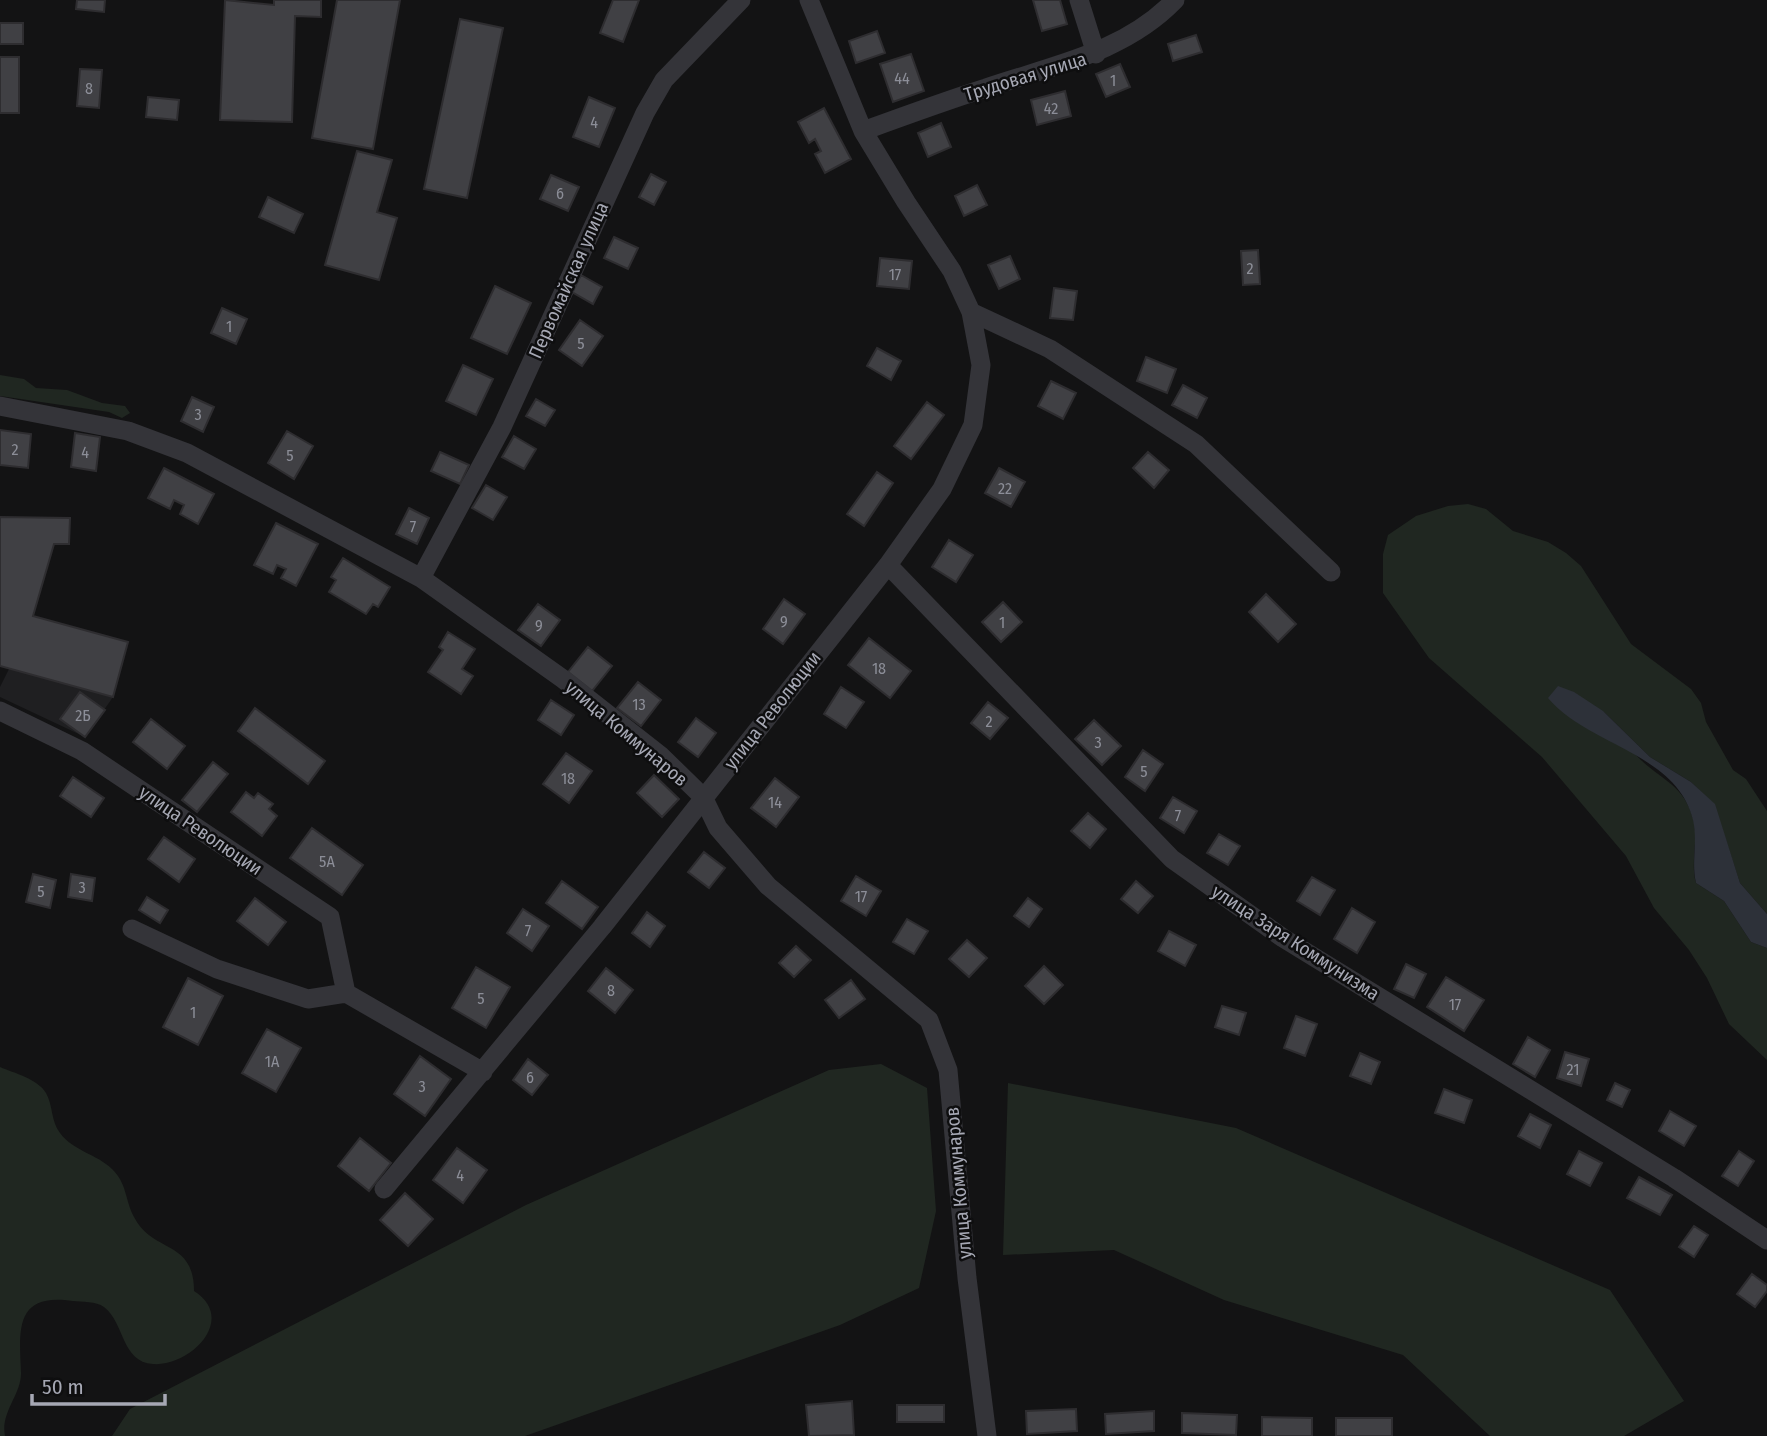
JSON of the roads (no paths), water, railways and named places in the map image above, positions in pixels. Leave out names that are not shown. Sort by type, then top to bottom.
[{"type":"street","name":"Первомайская улица","points":[[421,578],[502,427],[581,248],[651,102],[664,79],[689,50],[741,0]]},
{"type":"street","name":"улица Революции","points":[[384,1189],[602,927],[888,565],[942,489],[972,425],[981,365],[971,313],[952,271],[863,131],[809,0]]},
{"type":"street","points":[[1079,0],[1096,54]]},
{"type":"street","name":"Трудовая улица","points":[[863,131],[987,87],[1096,54],[1161,15],[1175,0]]},
{"type":"street","points":[[971,313],[1050,349],[1196,444],[1331,572]]},
{"type":"street","name":"улица Коммунаров","points":[[0,406],[128,431],[187,453],[421,578],[596,705],[661,756],[703,797],[725,837],[768,886],[929,1020],[948,1070],[967,1278],[987,1436]]},
{"type":"street","name":"улица Заря Коммунизма","points":[[888,565],[1172,859],[1283,938],[1674,1178],[1767,1240]]},
{"type":"street","name":"улица Революции","points":[[0,711],[82,751],[330,917],[346,993]]},
{"type":"street","points":[[132,929],[218,969],[307,999],[346,993],[483,1072]]}]
